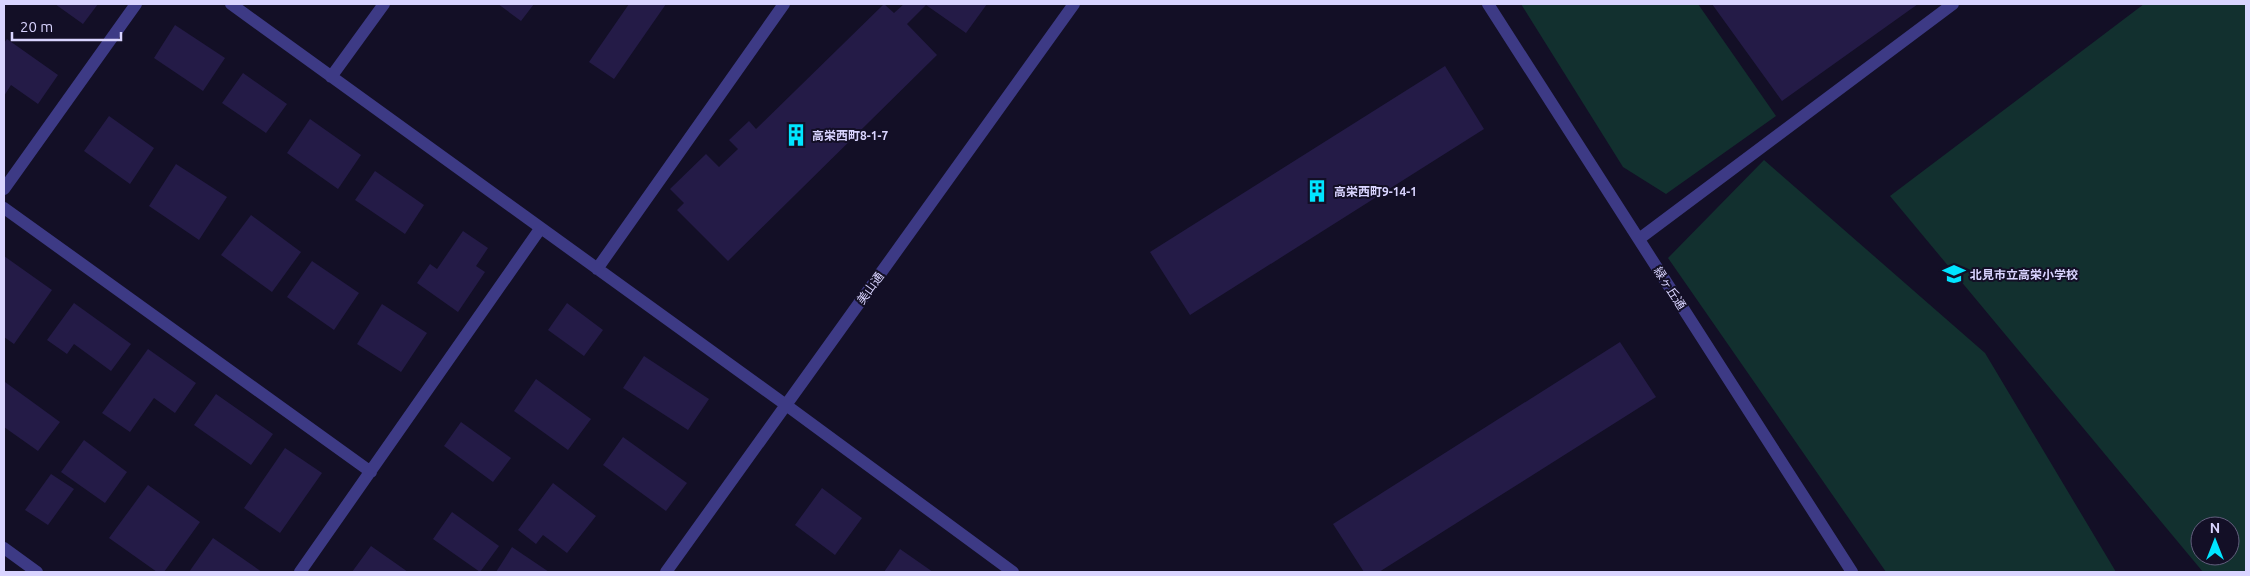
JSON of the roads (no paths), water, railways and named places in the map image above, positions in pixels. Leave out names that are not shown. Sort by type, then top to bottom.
[{"type":"street","points":[[4,188],[136,4]]},
{"type":"street","points":[[231,4],[786,405],[1013,572]]},
{"type":"street","points":[[331,77],[384,4]]},
{"type":"street","points":[[597,269],[784,4]]},
{"type":"street","name":"美山通","points":[[666,572],[1074,4]]},
{"type":"street","name":"緑ヶ丘通","points":[[1488,4],[1852,572]]},
{"type":"street","points":[[1639,239],[1953,4]]},
{"type":"street","points":[[4,208],[372,472]]},
{"type":"street","points":[[300,572],[372,472],[540,229]]},
{"type":"street","points":[[4,548],[37,572]]},
{"type":"place","name":"高栄西町8-1-7","points":[[796,135]]},
{"type":"place","name":"高栄西町9-14-1","points":[[1317,191]]},
{"type":"place","name":"北見市立高栄小学校","points":[[1954,274]]}]
